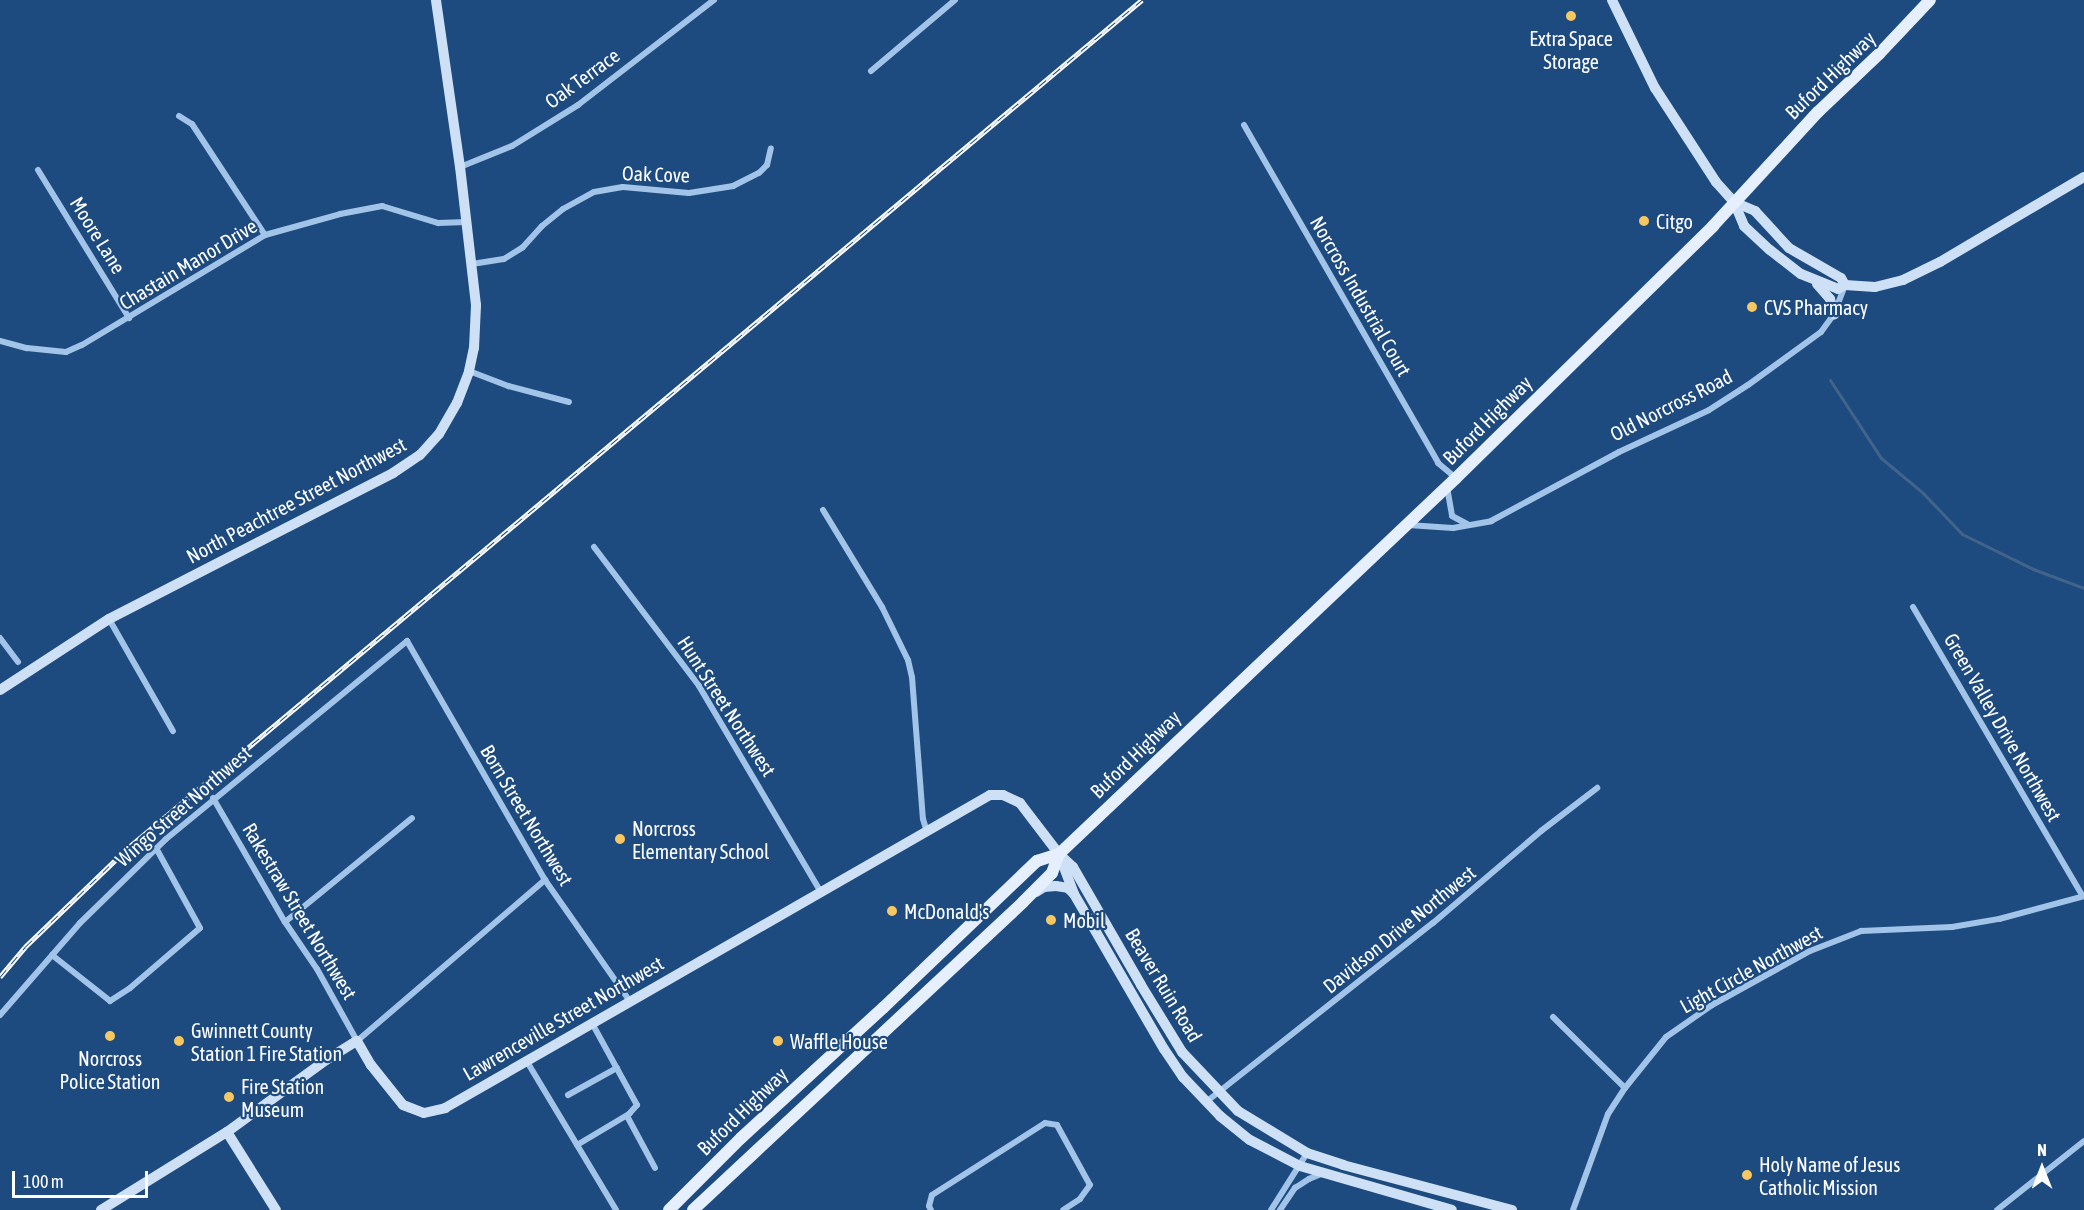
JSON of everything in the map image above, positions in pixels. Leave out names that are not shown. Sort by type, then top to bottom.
[{"type":"main road","name":"Buford Highway","points":[[669,1210],[741,1138],[1037,861],[1059,854],[1452,482],[1713,226],[1818,112],[1879,54],[1930,0]]},
{"type":"main road","name":"Buford Highway","points":[[693,1210],[1023,902],[1052,873],[1059,854]]},
{"type":"main road","points":[[864,1025],[876,1038]]},
{"type":"street","name":"North Peachtree Street Northwest","points":[[0,690],[109,619],[393,473],[420,455],[439,434],[457,403],[469,371],[474,348],[476,305],[460,167],[436,0]]},
{"type":"street","name":"Oak Terrace","points":[[460,167],[512,146],[578,105],[714,0]]},
{"type":"street","points":[[871,71],[955,0]]},
{"type":"street","points":[[1612,0],[1649,76],[1706,169],[1734,202],[1744,226],[1770,250],[1821,286],[1830,298],[1834,314]]},
{"type":"street","points":[[179,116],[192,124],[265,235]]},
{"type":"street","name":"Norcross Industrial Court","points":[[1244,125],[1438,463],[1452,482]]},
{"type":"street","name":"Oak Cove","points":[[472,264],[504,259],[524,247],[549,220],[594,192],[623,187],[689,193],[733,186],[759,173],[767,165],[771,148]]},
{"type":"street","name":"Moore Lane","points":[[38,170],[129,318]]},
{"type":"street","points":[[1809,279],[1839,289],[1845,285],[1875,286],[1903,280],[1940,262],[2084,177]]},
{"type":"street","points":[[1734,202],[1755,211],[1789,248],[1841,278],[1845,285]]},
{"type":"street","name":"Chastain Manor Drive","points":[[0,341],[38,350],[66,352],[129,318],[265,235],[340,214],[382,206],[438,223],[467,222]]},
{"type":"street","name":"Old Norcross Road","points":[[1407,525],[1453,528],[1491,521],[1619,452],[1709,410],[1821,332],[1834,314],[1845,285]]},
{"type":"street","points":[[469,371],[508,386],[569,402]]},
{"type":"street","points":[[1452,482],[1452,516],[1467,525]]},
{"type":"street","points":[[823,510],[882,607],[908,660],[912,677],[923,819],[927,832]]},
{"type":"street","name":"Hunt Street Northwest","points":[[594,547],[699,686],[821,892]]},
{"type":"street","name":"Green Valley Drive Northwest","points":[[1913,607],[2083,896]]},
{"type":"street","points":[[109,619],[173,731]]},
{"type":"street","points":[[0,638],[18,662]]},
{"type":"street","name":"Wingo Street Northwest","points":[[0,1015],[52,955],[156,848],[213,798],[407,641]]},
{"type":"street","name":"Born Street Northwest","points":[[407,641],[545,880],[629,1000]]},
{"type":"street","name":"Davidson Drive Northwest","points":[[1206,1102],[1368,976],[1541,831],[1598,788]]},
{"type":"street","name":"Lawrenceville Street Northwest","points":[[357,1041],[371,1065],[399,1101],[411,1110],[424,1113],[445,1108],[629,1000],[927,832],[980,799],[990,795],[1003,795],[1020,803],[1059,854]]},
{"type":"street","name":"Rakestraw Street Northwest","points":[[213,798],[285,922],[317,969],[357,1041]]},
{"type":"street","points":[[285,922],[412,818]]},
{"type":"street","points":[[52,955],[110,1001],[130,988],[201,928],[156,848]]},
{"type":"street","name":"Beaver Ruin Road","points":[[1059,854],[1074,894],[1164,1049],[1183,1077],[1206,1102],[1250,1140],[1300,1166],[1452,1210]]},
{"type":"street","name":"Beaver Ruin Road","points":[[1059,854],[1073,867],[1182,1052],[1218,1092],[1246,1117],[1307,1153],[1343,1165],[1512,1210]]},
{"type":"street","points":[[101,1210],[227,1132],[326,1060],[357,1041],[545,880]]},
{"type":"street","points":[[1023,902],[1044,887],[1068,888],[1074,894]]},
{"type":"street","name":"Light Circle Northwest","points":[[1573,1210],[1608,1114],[1625,1088],[1666,1037],[1712,1005],[1834,940],[1861,931],[1952,927],[1999,919],[2083,896]]},
{"type":"street","points":[[1553,1017],[1625,1088]]},
{"type":"street","points":[[577,1146],[627,1116],[637,1105],[592,1022]]},
{"type":"street","points":[[526,1060],[616,1210]]},
{"type":"street","points":[[568,1095],[617,1068]]},
{"type":"street","points":[[627,1116],[656,1168]]},
{"type":"street","points":[[931,1210],[928,1206],[932,1195],[1046,1123],[1057,1125],[1090,1185],[1080,1199],[1063,1210]]},
{"type":"street","points":[[227,1132],[276,1210]]},
{"type":"street","points":[[1997,1210],[2084,1141]]},
{"type":"street","points":[[1271,1210],[1307,1153]]},
{"type":"street","points":[[1280,1210],[1295,1188],[1322,1174]]},
{"type":"waterway","points":[[1830,380],[1881,458],[1923,493],[1962,534],[2033,569],[2084,588]]},
{"type":"railway","points":[[0,977],[25,947],[128,848],[1142,0]]},
{"type":"place","name":"Extra Space Storage","points":[[1571,16]]},
{"type":"place","name":"Citgo","points":[[1644,221]]},
{"type":"place","name":"CVS Pharmacy","points":[[1752,307]]},
{"type":"place","name":"Norcross Elementary School","points":[[620,839]]},
{"type":"place","name":"McDonald's","points":[[892,911]]},
{"type":"place","name":"Mobil","points":[[1051,920]]},
{"type":"place","name":"Norcross Police Station","points":[[110,1036]]},
{"type":"place","name":"Gwinnett County Station 1 Fire Station","points":[[179,1041]]},
{"type":"place","name":"Waffle House","points":[[778,1041]]},
{"type":"place","name":"Fire Station Museum","points":[[229,1097]]},
{"type":"place","name":"Holy Name of Jesus Catholic Mission","points":[[1747,1175]]}]
